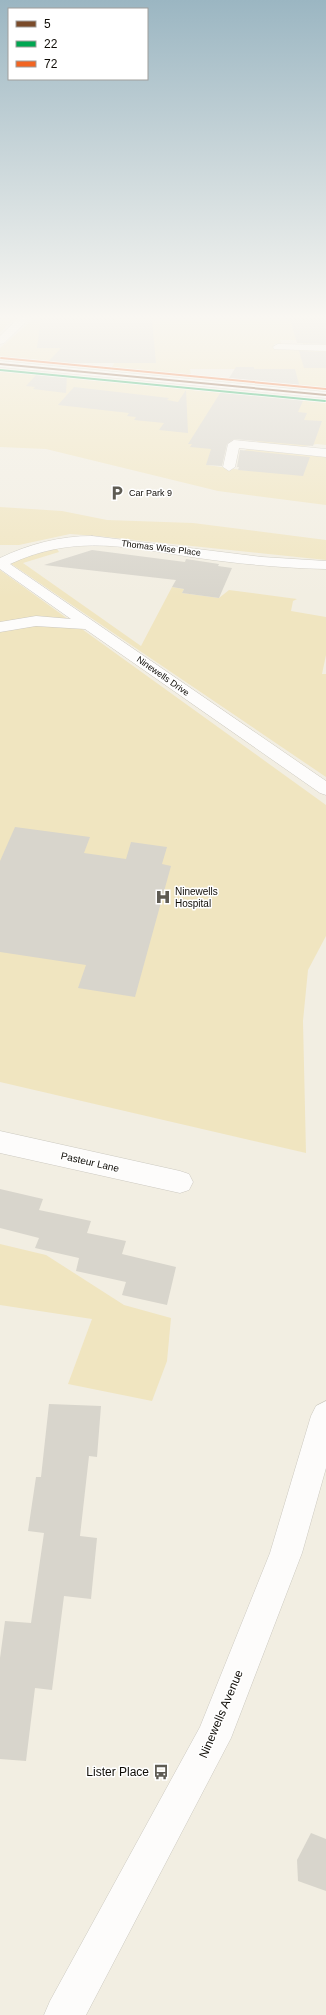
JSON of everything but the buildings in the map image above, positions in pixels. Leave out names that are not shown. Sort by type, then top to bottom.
[{"type":"street","points":[[229,467],[234,444],[326,453]]},
{"type":"street","name":"Thomas Wise Place","points":[[0,563],[22,552],[47,545],[74,541],[106,541],[257,560],[326,565]]},
{"type":"street","name":"Ninewells Drive","points":[[0,563],[326,789]]},
{"type":"street","points":[[0,626],[36,621],[90,625]]},
{"type":"street","name":"Pasteur Lane","points":[[0,1142],[180,1182]]},
{"type":"street","name":"Ninewells Avenue","points":[[64,2015],[212,1738],[286,1553],[326,1416]]},
{"type":"shaded area","points":[[0,410],[326,410],[326,445],[317,444],[300,447],[257,442],[259,439],[225,435],[221,451],[211,450],[207,465],[249,471],[243,452],[247,449],[326,457],[326,505],[218,491],[46,449],[0,447]]},
{"type":"shaded area","points":[[0,507],[62,511],[107,520],[193,523],[326,540],[326,560],[70,534],[19,545],[0,545]]},
{"type":"shaded area","points":[[56,547],[59,552],[23,563],[141,646],[172,587],[184,589],[182,593],[219,598],[229,590],[297,599],[293,601],[291,611],[326,617],[326,655],[322,674],[326,674],[326,777],[10,563]]},
{"type":"shaded area","name":"Ninewells Hospital","points":[[0,570],[326,805],[326,936],[308,970],[303,1021],[306,1153],[0,1082]]},
{"type":"shaded area","points":[[0,1244],[46,1255],[124,1305],[171,1318],[167,1361],[152,1401],[68,1384],[92,1319],[0,1305]]},
{"type":"place","name":"Car Park 9","points":[[117,493]]},
{"type":"place","name":"Ninewells Hospital","points":[[163,897]]},
{"type":"place","name":"Lister Place","points":[[161,1772]]}]
